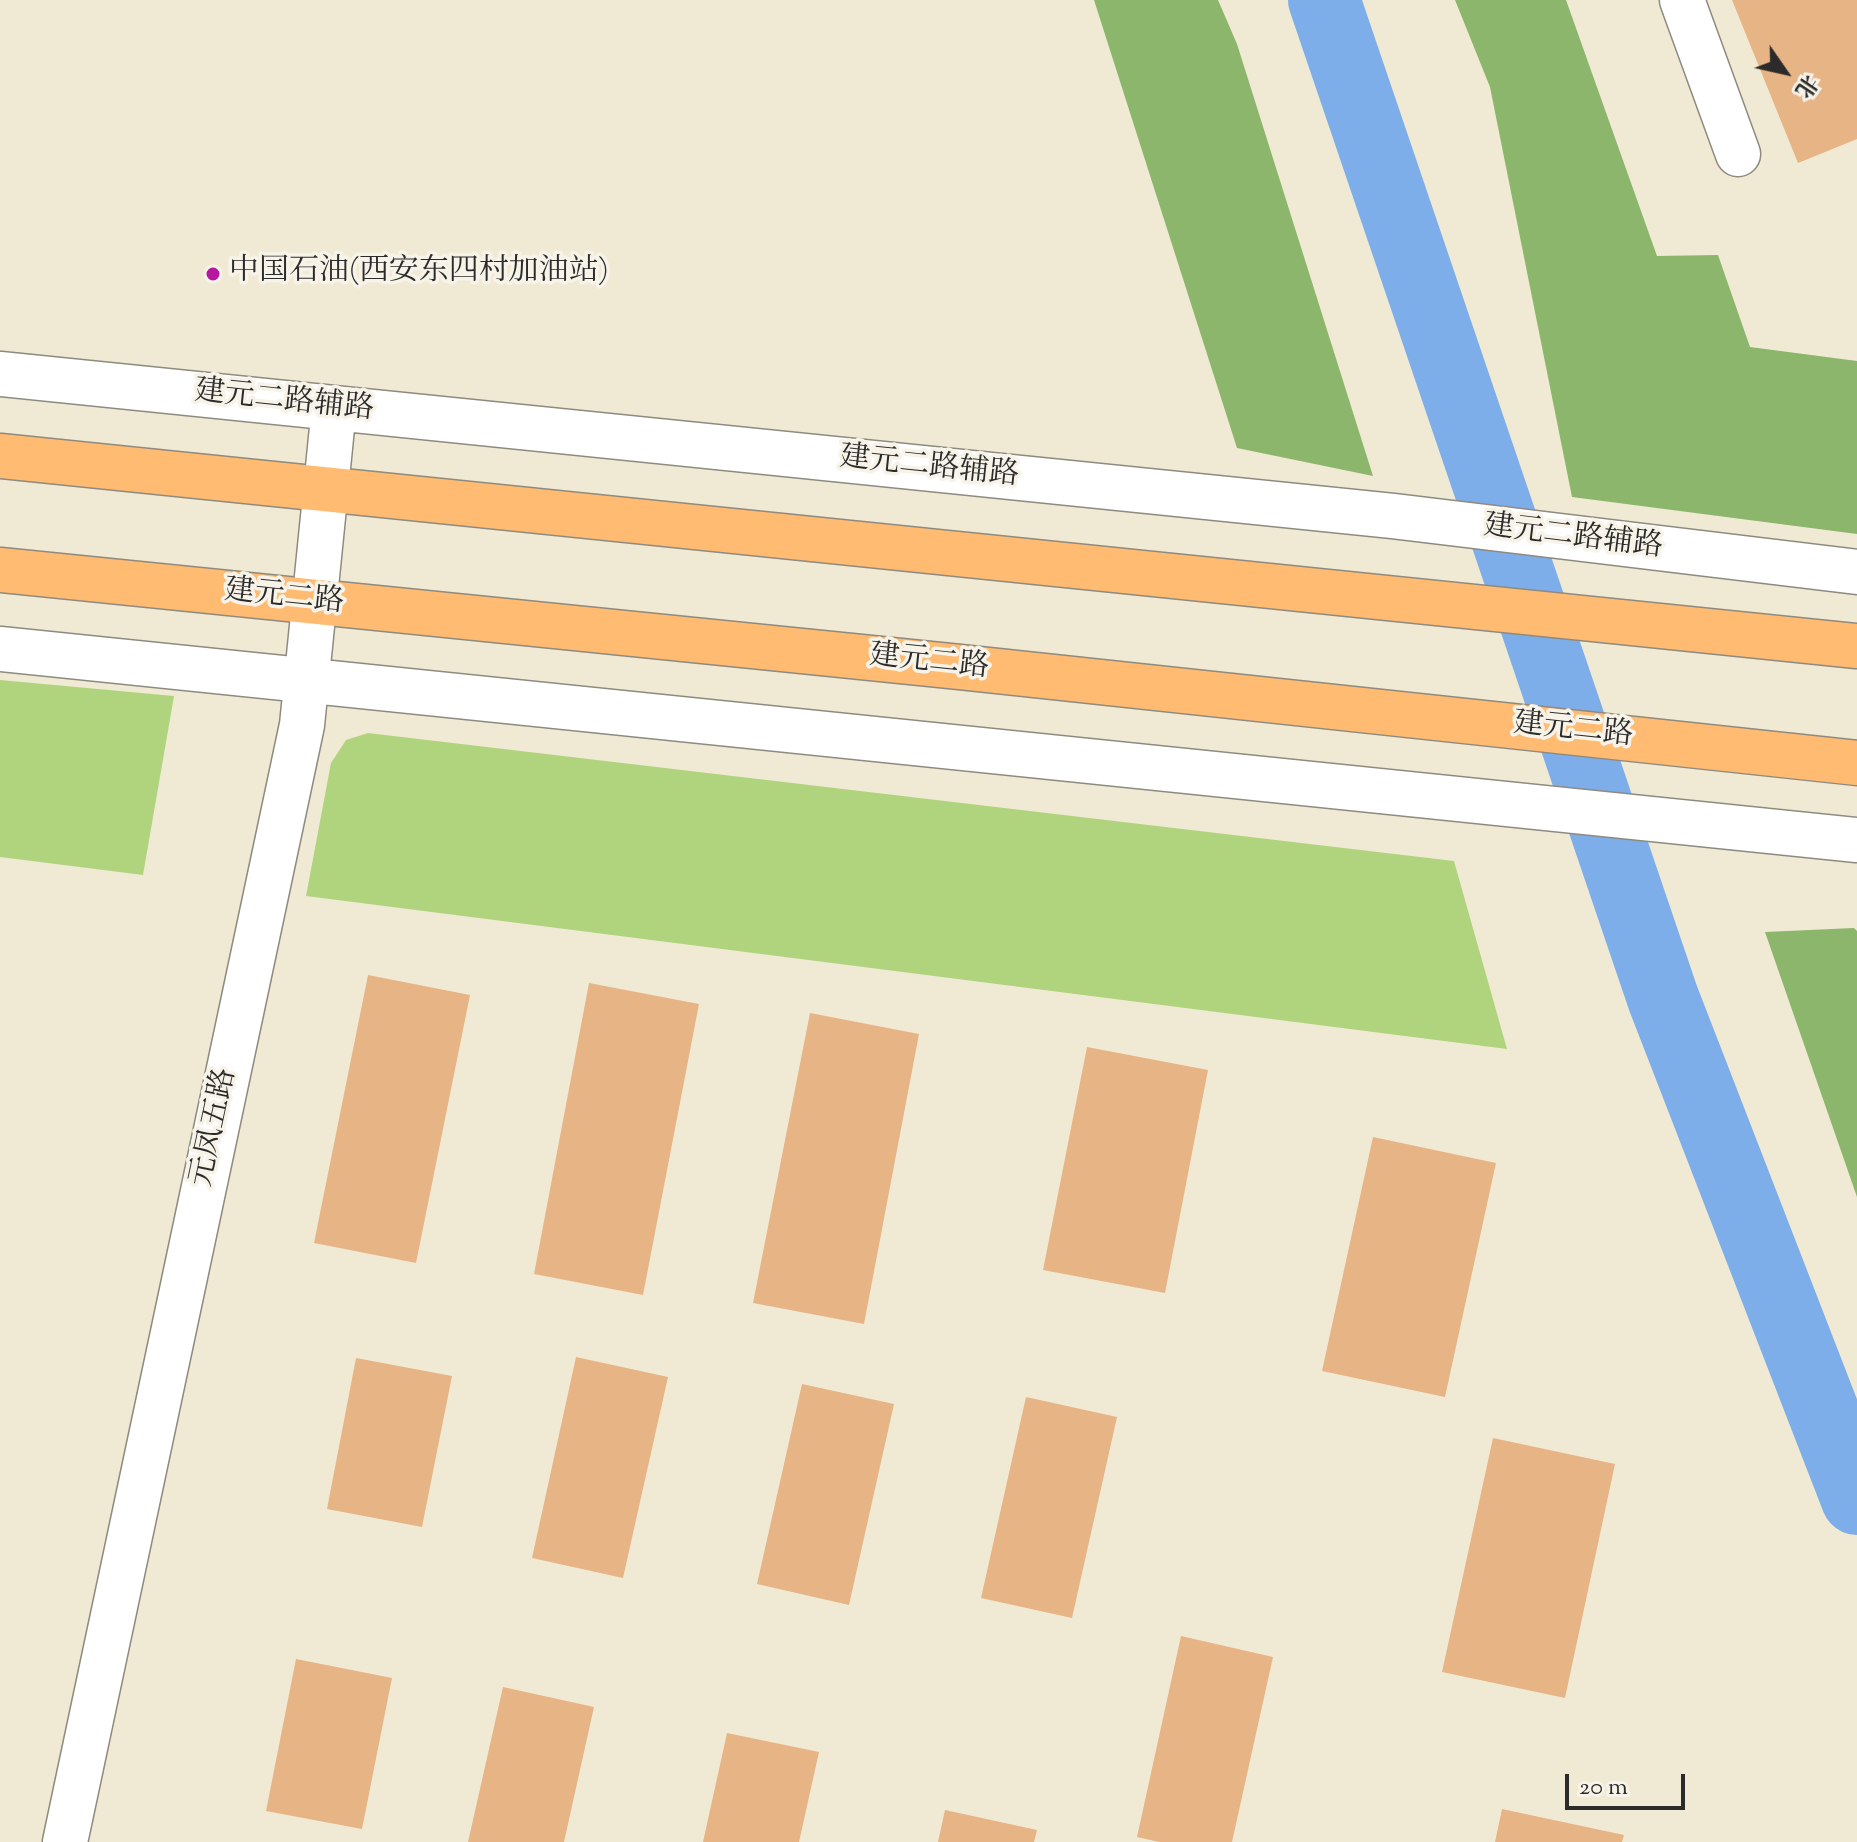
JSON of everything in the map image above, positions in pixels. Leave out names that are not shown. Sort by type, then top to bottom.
[{"type":"main road","points":[[0,456],[1857,646]]},
{"type":"main road","name":"建元二路","points":[[0,570],[1857,763]]},
{"type":"street","points":[[1682,0],[1738,154]]},
{"type":"street","name":"建元二路辅路","points":[[0,374],[1393,516],[1857,572]]},
{"type":"street","name":"元凤五路","points":[[65,1842],[299,740],[334,408]]},
{"type":"street","points":[[0,649],[1857,840]]},
{"type":"green space","points":[[1094,0],[1218,0],[1237,44],[1373,476],[1237,448]]},
{"type":"green space","points":[[1455,0],[1566,0],[1657,256],[1718,255],[1750,347],[1857,361],[1857,534],[1572,497],[1490,87]]},
{"type":"green space","points":[[0,680],[174,696],[143,875],[0,857]]},
{"type":"green space","points":[[368,733],[1454,861],[1507,1049],[306,896],[331,763],[346,740]]},
{"type":"green space","points":[[1854,928],[1857,931],[1857,1197],[1765,932]]},
{"type":"building","points":[[1732,0],[1857,0],[1857,139],[1798,163]]},
{"type":"building","points":[[368,975],[470,995],[416,1263],[314,1243]]},
{"type":"building","points":[[589,983],[699,1004],[643,1295],[534,1274]]},
{"type":"building","points":[[810,1013],[919,1034],[864,1324],[753,1303]]},
{"type":"building","points":[[1087,1047],[1208,1070],[1165,1293],[1043,1270]]},
{"type":"building","points":[[1373,1137],[1496,1163],[1445,1397],[1322,1371]]},
{"type":"building","points":[[576,1357],[668,1377],[623,1578],[532,1558]]},
{"type":"building","points":[[356,1358],[452,1376],[422,1527],[327,1509]]},
{"type":"building","points":[[802,1384],[894,1404],[849,1605],[757,1584]]},
{"type":"building","points":[[1026,1397],[1117,1417],[1072,1618],[981,1598]]},
{"type":"building","points":[[1493,1438],[1615,1464],[1565,1698],[1442,1672]]},
{"type":"building","points":[[1181,1636],[1273,1657],[1232,1842],[1159,1842],[1137,1837]]},
{"type":"building","points":[[296,1659],[392,1678],[362,1829],[266,1811]]},
{"type":"building","points":[[503,1687],[594,1707],[564,1842],[468,1842]]},
{"type":"building","points":[[727,1733],[819,1752],[799,1842],[703,1842]]},
{"type":"building","points":[[1502,1809],[1624,1835],[1622,1842],[1495,1842]]},
{"type":"building","points":[[945,1810],[1037,1830],[1034,1842],[938,1842]]},
{"type":"waterway","points":[[1324,0],[1663,998],[1857,1499]]},
{"type":"place","name":"中国石油(西安东四村加油站)","points":[[213,274]]}]
